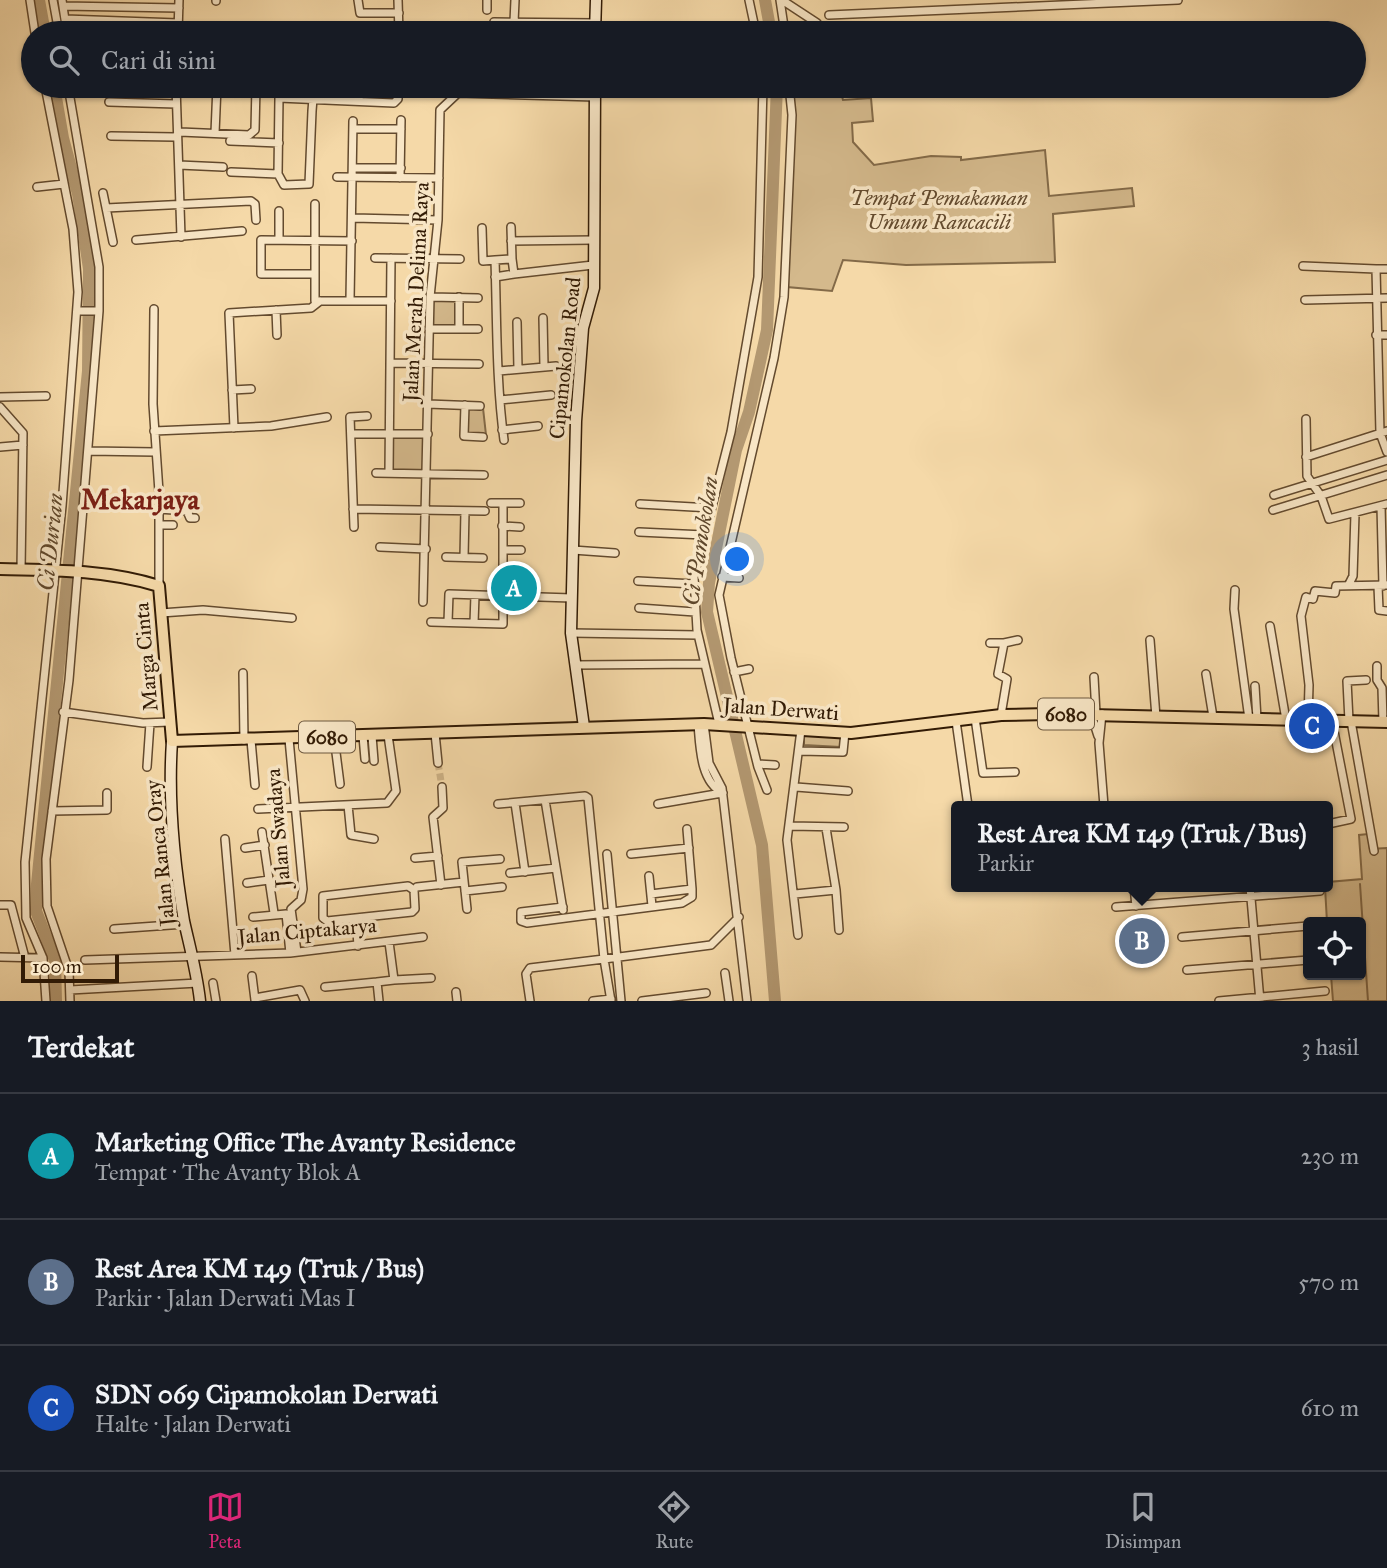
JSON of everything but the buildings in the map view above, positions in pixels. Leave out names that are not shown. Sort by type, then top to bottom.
[{"type":"main road","name":"Marga Cinta","points":[[0,569],[76,571],[138,580],[159,586],[172,741]]},
{"type":"main road","name":"Jalan Derwati","points":[[172,741],[701,724],[845,732],[1001,715],[1096,714],[1385,722]]},
{"type":"street","points":[[30,0],[33,21]]},
{"type":"street","points":[[53,0],[57,21]]},
{"type":"street","points":[[358,0],[360,13],[399,13]]},
{"type":"street","points":[[398,0],[399,21]]},
{"type":"street","points":[[487,0],[487,10]]},
{"type":"street","points":[[514,0],[514,21]]},
{"type":"street","points":[[596,0],[596,21]]},
{"type":"street","points":[[749,0],[754,21]]},
{"type":"street","points":[[781,0],[784,21]]},
{"type":"street","points":[[781,0],[814,21]]},
{"type":"street","points":[[940,0],[941,10]]},
{"type":"street","points":[[829,15],[1178,0]]},
{"type":"street","points":[[63,3],[178,13],[65,19],[63,3]]},
{"type":"street","points":[[46,1001],[43,958],[26,918],[25,862],[58,571],[80,311],[75,242],[47,98]]},
{"type":"street","points":[[70,1001],[69,971],[47,906],[46,859],[69,680],[76,571],[89,451],[97,311],[97,253],[75,98]]},
{"type":"street","points":[[176,98],[181,237]]},
{"type":"street","points":[[215,133],[216,98]]},
{"type":"street","points":[[111,136],[175,137],[178,134],[215,133],[249,135],[255,130],[256,98]]},
{"type":"street","points":[[313,100],[309,188],[284,185],[278,174],[279,98],[394,103],[398,98]]},
{"type":"street","name":"Jalan Merah Delima Raya","points":[[424,602],[430,297],[438,220],[440,110],[450,98]]},
{"type":"street","name":"Cipamokolan Road","points":[[580,728],[571,634],[577,408],[583,328],[593,297],[589,266],[595,98]]},
{"type":"street","points":[[722,724],[698,635],[694,584],[731,432],[758,277],[763,98]]},
{"type":"street","points":[[767,790],[721,615],[722,577],[771,369],[784,297],[792,115],[790,98]]},
{"type":"street","points":[[109,102],[176,104]]},
{"type":"street","points":[[400,178],[401,120]]},
{"type":"street","points":[[350,300],[353,125],[401,129]]},
{"type":"street","points":[[230,141],[279,143]]},
{"type":"street","points":[[179,165],[223,167]]},
{"type":"street","points":[[353,168],[401,168]]},
{"type":"street","points":[[231,172],[278,174]]},
{"type":"street","points":[[337,177],[439,178]]},
{"type":"street","points":[[37,187],[64,184]]},
{"type":"street","points":[[103,193],[113,242]]},
{"type":"street","points":[[106,208],[179,201],[251,201],[255,204],[256,220]]},
{"type":"street","points":[[315,204],[315,301],[391,301]]},
{"type":"street","points":[[279,211],[279,240]]},
{"type":"street","points":[[353,218],[438,220]]},
{"type":"street","points":[[511,227],[514,274]]},
{"type":"street","points":[[482,228],[483,261],[512,259]]},
{"type":"street","points":[[136,240],[242,231]]},
{"type":"street","points":[[315,274],[261,274],[261,240],[352,241]]},
{"type":"street","points":[[511,241],[590,240]]},
{"type":"street","points":[[375,258],[460,259]]},
{"type":"street","points":[[389,473],[391,258]]},
{"type":"street","points":[[495,260],[504,440]]},
{"type":"street","points":[[495,277],[589,266]]},
{"type":"street","points":[[1303,266],[1387,269]]},
{"type":"street","points":[[1376,269],[1377,371],[1387,452]]},
{"type":"street","points":[[430,297],[478,298]]},
{"type":"street","points":[[459,297],[459,329]]},
{"type":"street","points":[[1306,300],[1387,298]]},
{"type":"street","points":[[234,428],[229,313],[311,308],[320,301]]},
{"type":"street","points":[[154,309],[154,431],[159,509],[159,586]]},
{"type":"street","points":[[276,310],[277,335]]},
{"type":"street","points":[[80,311],[97,311]]},
{"type":"street","points":[[543,318],[544,367]]},
{"type":"street","points":[[517,322],[518,369]]},
{"type":"street","points":[[429,329],[478,330]]},
{"type":"street","points":[[1376,335],[1387,335]]},
{"type":"street","points":[[390,363],[479,364]]},
{"type":"street","points":[[499,371],[556,366]]},
{"type":"street","points":[[1377,371],[1387,370]]},
{"type":"street","points":[[232,390],[251,389]]},
{"type":"street","points":[[500,400],[551,395]]},
{"type":"street","points":[[0,397],[46,396]]},
{"type":"street","points":[[428,404],[480,406]]},
{"type":"street","points":[[465,405],[464,436],[483,437]]},
{"type":"street","points":[[0,407],[22,432],[21,570]]},
{"type":"street","points":[[154,431],[292,424],[327,416]]},
{"type":"street","points":[[354,527],[350,417],[367,416]]},
{"type":"street","points":[[1306,419],[1309,483],[1321,496],[1329,519],[1384,505],[1379,610],[1387,611]]},
{"type":"street","points":[[502,430],[538,426]]},
{"type":"street","points":[[1306,457],[1383,432]]},
{"type":"street","points":[[351,434],[428,434]]},
{"type":"street","points":[[0,447],[23,445]]},
{"type":"street","points":[[89,451],[155,452]]},
{"type":"street","points":[[1274,495],[1387,460]]},
{"type":"street","points":[[376,473],[484,475]]},
{"type":"street","points":[[1273,510],[1387,475]]},
{"type":"street","points":[[491,503],[520,503]]},
{"type":"street","points":[[431,622],[503,624],[503,503]]},
{"type":"street","points":[[640,504],[711,508]]},
{"type":"street","points":[[159,509],[187,511],[189,517],[195,518]]},
{"type":"street","points":[[353,509],[485,511]]},
{"type":"street","points":[[464,557],[465,510]]},
{"type":"street","points":[[1308,720],[1309,685],[1302,610],[1306,597],[1313,599],[1315,591],[1335,593],[1336,586],[1345,588],[1349,584],[1353,576],[1355,514]]},
{"type":"street","points":[[159,526],[173,525]]},
{"type":"street","points":[[502,526],[520,527]]},
{"type":"street","points":[[639,532],[704,535]]},
{"type":"street","points":[[380,547],[426,549]]},
{"type":"street","points":[[504,550],[522,550]]},
{"type":"street","points":[[573,550],[615,554]]},
{"type":"street","points":[[446,557],[483,558]]},
{"type":"street","points":[[722,577],[739,578]]},
{"type":"street","points":[[638,581],[694,584]]},
{"type":"street","points":[[1349,584],[1382,586]]},
{"type":"street","points":[[1235,590],[1234,609],[1253,719]]},
{"type":"street","points":[[448,622],[449,594],[572,598]]},
{"type":"street","points":[[474,623],[475,594]]},
{"type":"street","points":[[639,608],[695,612]]},
{"type":"street","points":[[161,613],[203,610],[292,618]]},
{"type":"street","points":[[1270,626],[1286,720]]},
{"type":"street","points":[[571,634],[698,635]]},
{"type":"street","points":[[990,643],[1018,640]]},
{"type":"street","points":[[1150,640],[1156,717]]},
{"type":"street","points":[[1001,715],[1007,679],[998,674],[1004,643]]},
{"type":"street","points":[[575,665],[704,664]]},
{"type":"street","points":[[1377,666],[1385,722]]},
{"type":"street","points":[[734,672],[749,669]]},
{"type":"street","points":[[243,673],[247,740],[255,785]]},
{"type":"street","points":[[1206,674],[1213,717]]},
{"type":"street","points":[[1094,677],[1104,801]]},
{"type":"street","points":[[1366,680],[1347,681],[1350,721],[1374,851]]},
{"type":"street","points":[[1253,719],[1255,686]]},
{"type":"street","points":[[63,712],[150,723],[170,722]]},
{"type":"street","points":[[975,718],[983,773],[1015,772]]},
{"type":"street","points":[[956,721],[967,801]]},
{"type":"street","points":[[1332,721],[1351,819],[1333,823]]},
{"type":"street","points":[[147,767],[150,723]]},
{"type":"street","points":[[701,724],[706,772],[716,789],[723,793]]},
{"type":"street","points":[[798,935],[787,840],[796,788],[801,730]]},
{"type":"street","points":[[800,751],[843,752],[845,732]]},
{"type":"street","points":[[435,733],[438,763]]},
{"type":"street","points":[[258,809],[387,803],[395,796],[388,735]]},
{"type":"street","points":[[368,736],[369,760]]},
{"type":"street","points":[[334,737],[340,784]]},
{"type":"street","name":"Jalan Swadaya","points":[[289,739],[303,889],[301,900],[291,909],[294,952]]},
{"type":"street","name":"Jalan Ranca Oray","points":[[172,741],[171,806],[185,924],[194,957],[199,999]]},
{"type":"street","points":[[758,764],[775,765]]},
{"type":"street","points":[[441,885],[433,817],[443,808],[442,787]]},
{"type":"street","points":[[796,788],[848,791]]},
{"type":"street","points":[[52,811],[107,810],[107,793]]},
{"type":"street","points":[[658,804],[723,793]]},
{"type":"street","points":[[723,793],[747,1001]]},
{"type":"street","points":[[498,804],[587,797],[602,912],[621,1001]]},
{"type":"street","points":[[545,800],[564,917]]},
{"type":"street","points":[[515,803],[525,872]]},
{"type":"street","points":[[348,805],[351,835],[374,839]]},
{"type":"street","points":[[790,826],[844,827]]},
{"type":"street","points":[[826,828],[839,930]]},
{"type":"street","points":[[563,907],[521,912],[521,920],[527,923],[689,900],[693,895],[687,830]]},
{"type":"street","points":[[262,832],[274,913]]},
{"type":"street","points":[[225,839],[235,955]]},
{"type":"street","points":[[245,848],[265,845]]},
{"type":"street","points":[[631,855],[689,848]]},
{"type":"street","points":[[593,1001],[611,1000],[612,911],[607,854]]},
{"type":"street","points":[[415,858],[438,856]]},
{"type":"street","points":[[467,909],[462,862],[500,859]]},
{"type":"street","points":[[510,873],[556,868]]},
{"type":"street","points":[[649,876],[652,906]]},
{"type":"street","points":[[247,883],[269,880]]},
{"type":"street","points":[[408,886],[414,890],[413,911],[356,918],[324,920],[322,897],[408,886]]},
{"type":"street","points":[[417,887],[502,887]]},
{"type":"street","points":[[651,894],[692,888]]},
{"type":"street","points":[[795,894],[836,890]]},
{"type":"street","points":[[1135,892],[1136,905]]},
{"type":"street","points":[[1250,892],[1259,999]]},
{"type":"street","points":[[1116,907],[1308,892]]},
{"type":"street","points":[[0,905],[11,905],[24,954]]},
{"type":"street","points":[[253,917],[286,914],[294,952]]},
{"type":"street","points":[[530,1001],[526,974],[530,968],[711,945],[739,917]]},
{"type":"street","points":[[356,918],[358,946]]},
{"type":"street","points":[[114,929],[185,924]]},
{"type":"street","points":[[1182,937],[1303,926]]},
{"type":"street","name":"Jalan Ciptakarya","points":[[85,960],[294,952],[423,937]]},
{"type":"street","points":[[389,943],[394,980]]},
{"type":"street","points":[[0,957],[43,958]]},
{"type":"street","points":[[1187,970],[1303,960]]},
{"type":"street","points":[[725,974],[729,1001]]},
{"type":"street","points":[[252,976],[255,999],[300,990],[305,1001]]},
{"type":"street","points":[[325,988],[431,978]]},
{"type":"street","points":[[377,982],[379,1001]]},
{"type":"street","points":[[70,990],[198,983]]},
{"type":"street","points":[[213,983],[216,1001]]},
{"type":"street","points":[[1219,1001],[1325,991]]},
{"type":"street","points":[[456,992],[457,1001]]},
{"type":"street","points":[[642,1001],[687,998],[706,993]]},
{"type":"green space","name":"Tempat Pemakaman Umum Rancacili","points":[[791,98],[871,98],[873,121],[852,123],[853,142],[874,165],[931,156],[961,157],[961,160],[1045,150],[1049,196],[1132,188],[1134,206],[1053,214],[1055,262],[906,265],[843,260],[832,291],[787,287]]},
{"type":"green space","points":[[432,299],[457,299],[456,326],[431,326]]},
{"type":"green space","points":[[467,408],[483,408],[486,435],[466,435]]},
{"type":"green space","points":[[391,436],[426,436],[426,472],[390,472]]},
{"type":"green space","points":[[804,735],[842,737],[841,747],[804,745]]},
{"type":"green space","points":[[1368,834],[1370,849],[1387,848],[1387,1001],[1333,1001],[1331,980],[1366,980],[1366,917],[1327,917],[1325,892],[1333,892],[1333,882],[1362,879],[1359,835]]},
{"type":"waterway","name":"Ci Durian","points":[[39,0],[43,21]]},
{"type":"waterway","name":"Ci Pamokolan","points":[[765,0],[769,21]]},
{"type":"waterway","name":"Ci Durian","points":[[56,98],[63,138],[78,194],[89,269],[88,371],[37,884],[36,911],[55,960],[56,1001]]},
{"type":"waterway","name":"Ci Pamokolan","points":[[775,1001],[762,845],[707,612],[709,583],[736,450],[749,412],[767,330],[777,98]]},
{"type":"waterway","points":[[1360,884],[1368,1001]]},
{"type":"tunnel","points":[[438,763],[442,787]]},
{"type":"place","name":"Marketing Office The Avanty Residence","points":[[514,588]]},
{"type":"place","name":"SDN 069 Cipamokolan Derwati","points":[[1312,726]]},
{"type":"place","name":"Rest Area KM 149 (Truk / Bus)","points":[[1142,941]]},
{"type":"district","name":"Mekarjaya","points":[[140,499]]}]
